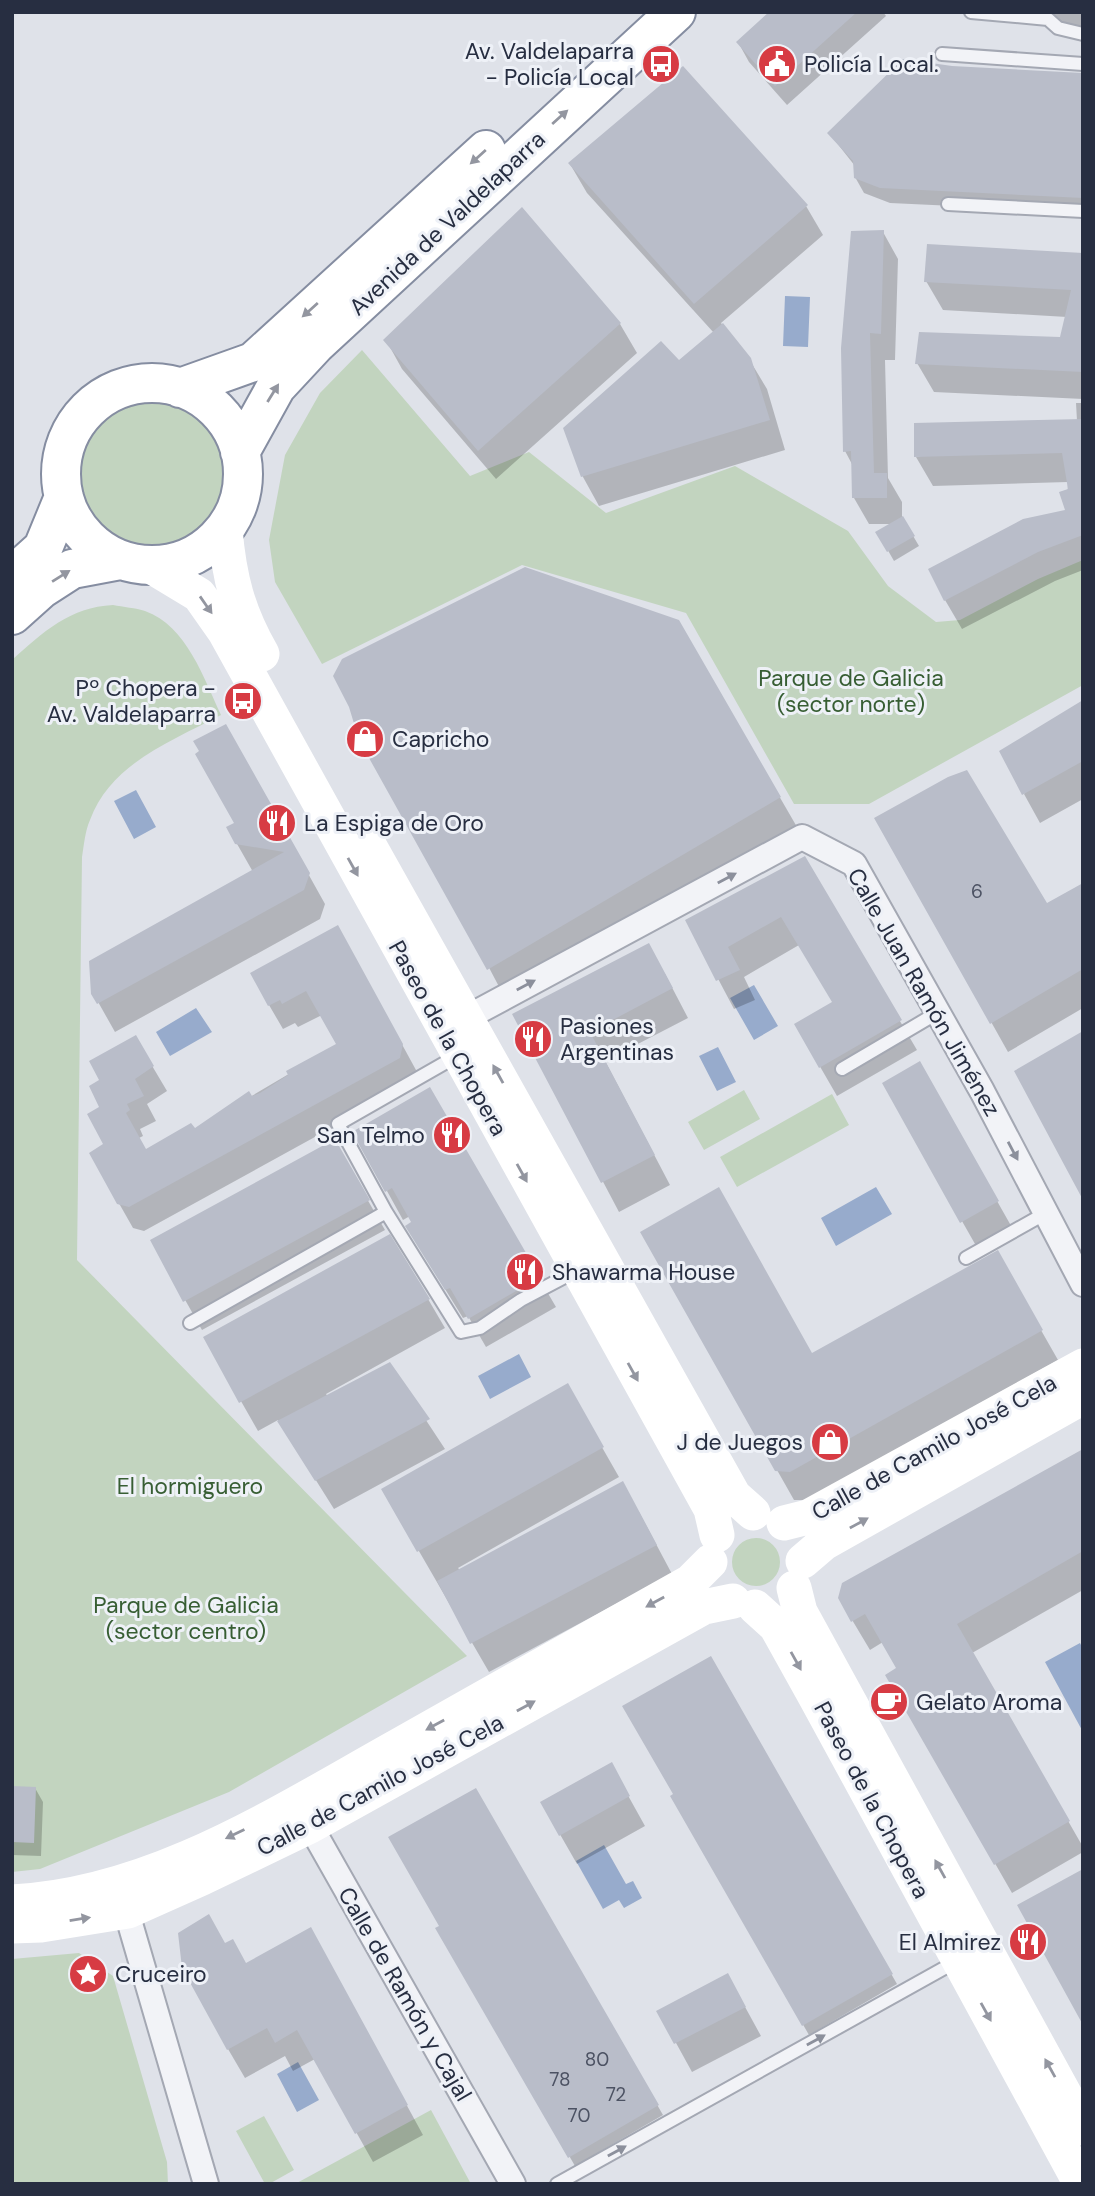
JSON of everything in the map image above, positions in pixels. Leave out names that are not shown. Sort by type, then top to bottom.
[{"type":"highway","name":"Avenida de Valdelaparra","points":[[180,388],[253,362],[638,12]]},
{"type":"highway","name":"Avenida de Valdelaparra","points":[[240,453],[276,387],[316,344],[676,12]]},
{"type":"highway","points":[[12,615],[41,589],[72,569],[179,562],[204,549],[225,530],[238,506],[243,480],[240,453],[228,425],[207,402],[180,388],[153,383],[125,387],[100,399],[80,418],[66,442],[61,469],[64,497],[75,524],[88,538],[136,563]]},
{"type":"highway","points":[[12,576],[43,548],[64,497]]},
{"type":"main road","name":"Paseo de la Chopera","points":[[225,530],[229,577],[246,627],[734,1496],[769,1518]]},
{"type":"main road","name":"Paseo de la Chopera","points":[[136,563],[199,594],[225,632],[576,1271],[711,1509],[713,1548]]},
{"type":"main road","name":"Calle de Camilo José Cela","points":[[769,1518],[808,1517],[1082,1390]]},
{"type":"main road","name":"Calle de Camilo José Cela","points":[[798,1574],[824,1543],[1082,1390]]},
{"type":"main road","points":[[739,1517],[769,1518],[801,1547],[798,1574],[777,1602],[744,1604],[721,1591],[713,1548],[739,1517]]},
{"type":"main road","name":"Calle de Camilo José Cela","points":[[304,1814],[690,1582],[713,1548]]},
{"type":"main road","name":"Paseo de la Chopera","points":[[798,1574],[800,1612],[1083,2128]]},
{"type":"main road","name":"Paseo de la Chopera","points":[[744,1604],[776,1626],[783,1638],[1081,2184]]},
{"type":"main road","name":"Calle de Camilo José Cela","points":[[12,1926],[41,1925],[122,1898],[193,1855],[304,1814],[704,1607],[744,1604]]},
{"type":"main road","name":"Calle de Camilo José Cela","points":[[12,1902],[122,1898]]},
{"type":"street","name":"Calle Juan Ramón Jiménez","points":[[466,1018],[802,837],[854,864],[1083,1284]]},
{"type":"street","name":"Calle de Ramón y Cajal","points":[[304,1814],[513,2184]]},
{"type":"street","points":[[122,1898],[206,2184]]},
{"type":"lane","points":[[971,12],[1048,19],[1058,28],[1083,34]]},
{"type":"lane","points":[[942,54],[1083,64]]},
{"type":"lane","points":[[948,204],[1083,211]]},
{"type":"lane","points":[[842,1069],[937,1013]]},
{"type":"lane","points":[[458,1056],[338,1124],[386,1212],[461,1332],[481,1328],[522,1300],[576,1271]]},
{"type":"lane","points":[[190,1323],[386,1212]]},
{"type":"lane","points":[[966,1258],[1046,1213]]},
{"type":"lane","points":[[557,2184],[958,1961]]},
{"type":"green space","name":"Parque de Galicia (sector norte)","points":[[362,350],[470,476],[529,452],[606,513],[735,466],[848,531],[888,586],[936,622],[960,620],[1038,579],[1083,560],[1083,685],[869,804],[794,804],[686,613],[522,565],[322,664],[275,582],[269,540],[285,455],[320,393]]},
{"type":"green space","points":[[153,399],[181,404],[205,421],[222,445],[227,473],[222,501],[205,525],[181,542],[153,547],[125,542],[101,525],[84,501],[79,473],[84,445],[101,421],[125,404]]},
{"type":"green space","name":"Parque de Galicia (sector centro)","points":[[113,605],[145,611],[160,618],[172,629],[201,670],[221,715],[145,756],[128,769],[112,783],[100,800],[87,829],[82,857],[77,1260],[467,1656],[229,1792],[40,1869],[12,1872],[12,660],[46,631],[70,616],[83,610]]},
{"type":"green space","points":[[744,1090],[760,1119],[704,1150],[688,1122]]},
{"type":"green space","points":[[832,1094],[849,1125],[737,1187],[720,1157]]},
{"type":"green space","points":[[756,1538],[773,1545],[780,1562],[773,1579],[756,1586],[739,1579],[732,1562],[739,1545]]},
{"type":"green space","points":[[79,1953],[113,1976],[167,2162],[168,2184],[12,2184],[12,1959]]},
{"type":"green space","points":[[431,2110],[471,2184],[295,2184]]},
{"type":"green space","points":[[264,2116],[294,2170],[269,2184],[265,2184],[236,2131]]},
{"type":"water","points":[[785,296],[810,297],[808,347],[783,346]]},
{"type":"water","points":[[136,790],[156,827],[134,839],[114,801]]},
{"type":"water","points":[[754,985],[778,1026],[754,1040],[730,998]]},
{"type":"water","points":[[196,1008],[212,1032],[170,1056],[156,1032]]},
{"type":"water","points":[[718,1047],[736,1082],[717,1091],[699,1056]]},
{"type":"water","points":[[876,1187],[892,1214],[836,1246],[821,1218]]},
{"type":"water","points":[[519,1354],[531,1377],[490,1399],[478,1376]]},
{"type":"water","points":[[1080,1643],[1083,1649],[1083,1732],[1045,1662]]},
{"type":"water","points":[[604,1845],[626,1884],[633,1881],[642,1898],[624,1908],[619,1900],[603,1909],[576,1861]]},
{"type":"water","points":[[298,2062],[319,2100],[297,2112],[277,2074]]},
{"type":"building","name":"Policía Local.","points":[[769,12],[857,12],[775,86],[736,42]]},
{"type":"building","points":[[903,59],[952,66],[1083,73],[1083,198],[880,188],[854,178],[853,161],[827,133]]},
{"type":"building","points":[[683,66],[808,205],[694,304],[568,163]]},
{"type":"building","points":[[522,207],[621,323],[478,451],[383,340]]},
{"type":"building","points":[[884,230],[881,334],[870,333],[874,473],[887,473],[887,498],[852,498],[851,451],[843,452],[841,348],[851,231]]},
{"type":"building","points":[[927,244],[1083,253],[1083,372],[915,364],[919,332],[1060,337],[1071,290],[924,282]]},
{"type":"building","points":[[723,323],[751,358],[770,420],[581,477],[563,428],[661,341],[679,360]]},
{"type":"building","points":[[1083,419],[1083,535],[1038,552],[944,601],[928,569],[1023,519],[1065,510],[1059,492],[1068,489],[1062,453],[914,457],[914,423]]},
{"type":"building","points":[[903,516],[915,536],[887,552],[875,532]]},
{"type":"building","points":[[525,567],[679,620],[781,797],[487,970],[359,740],[349,707],[333,676],[342,659]]},
{"type":"building","points":[[1083,700],[1083,761],[1022,795],[999,751]]},
{"type":"building","points":[[226,724],[310,873],[304,890],[97,1004],[91,994],[89,961],[284,852],[235,844],[226,827],[234,823],[195,754],[199,751],[193,741]]},
{"type":"building","points":[[967,770],[1047,903],[1083,883],[1083,969],[990,1024],[874,818],[948,777]]},
{"type":"building","points":[[805,856],[902,1020],[819,1068],[794,1024],[832,1002],[781,917],[728,947],[740,970],[716,981],[685,920]]},
{"type":"building","points":[[338,925],[403,1044],[400,1058],[129,1207],[117,1204],[89,1153],[103,1144],[87,1114],[99,1107],[89,1086],[99,1080],[89,1061],[136,1035],[154,1066],[135,1079],[144,1096],[127,1104],[130,1110],[126,1113],[146,1149],[191,1123],[195,1128],[249,1091],[252,1096],[260,1093],[288,1075],[286,1071],[336,1044],[306,991],[282,1004],[280,1000],[268,1006],[250,973]]},
{"type":"building","points":[[649,943],[673,988],[590,1032],[655,1155],[601,1183],[512,1014]]},
{"type":"building","points":[[1083,1031],[1083,1200],[1014,1071]]},
{"type":"building","points":[[920,1061],[999,1201],[960,1223],[882,1083]]},
{"type":"building","points":[[430,1087],[540,1277],[468,1319],[450,1288],[445,1290],[405,1226],[411,1222],[392,1188],[385,1192],[352,1132]]},
{"type":"building","points":[[335,1139],[370,1200],[183,1302],[150,1240]]},
{"type":"building","points":[[719,1187],[812,1353],[998,1250],[1043,1330],[790,1472],[775,1471],[640,1232]]},
{"type":"building","points":[[390,1234],[430,1299],[239,1403],[203,1337]]},
{"type":"building","points":[[390,1362],[430,1419],[315,1481],[277,1421]]},
{"type":"building","points":[[568,1383],[604,1447],[417,1552],[381,1489]]},
{"type":"building","points":[[1083,1449],[1083,1551],[957,1624],[1070,1821],[994,1865],[885,1675],[896,1668],[865,1614],[851,1622],[838,1598],[842,1583]]},
{"type":"building","points":[[623,1481],[657,1545],[470,1644],[437,1581]]},
{"type":"building","points":[[711,1656],[893,1974],[802,2026],[670,1796],[673,1794],[622,1706]]},
{"type":"building","points":[[612,1762],[630,1796],[559,1836],[540,1802]]},
{"type":"building","points":[[12,1786],[36,1787],[34,1843],[12,1842]]},
{"type":"building","points":[[476,1788],[659,2105],[568,2158],[435,1928],[439,1926],[388,1837]]},
{"type":"building","points":[[1083,1869],[1083,2025],[1017,1905]]},
{"type":"building","points":[[209,1914],[225,1943],[233,1939],[246,1963],[311,1927],[408,2105],[355,2134],[297,2030],[275,2043],[267,2028],[227,2050],[182,1968],[178,1933]]},
{"type":"building","points":[[728,1973],[746,2007],[674,2044],[656,2011]]},
{"type":"place","name":"Av. Valdelaparra - Policía Local","points":[[661,64]]},
{"type":"place","name":"Policía Local.","points":[[777,64]]},
{"type":"place","name":"Pº Chopera - Av. Valdelaparra","points":[[243,701]]},
{"type":"place","name":"Capricho","points":[[365,739]]},
{"type":"place","name":"La Espiga de Oro","points":[[277,823]]},
{"type":"place","name":"Pasiones Argentinas","points":[[533,1039]]},
{"type":"place","name":"San Telmo","points":[[452,1135]]},
{"type":"place","name":"Shawarma House","points":[[525,1272]]},
{"type":"place","name":"J de Juegos","points":[[830,1442]]},
{"type":"place","name":"Gelato Aroma","points":[[889,1702]]},
{"type":"place","name":"El Almirez","points":[[1028,1942]]},
{"type":"place","name":"Cruceiro","points":[[88,1974]]},
{"type":"park label","name":"El hormiguero","points":[[190,1486]]}]
